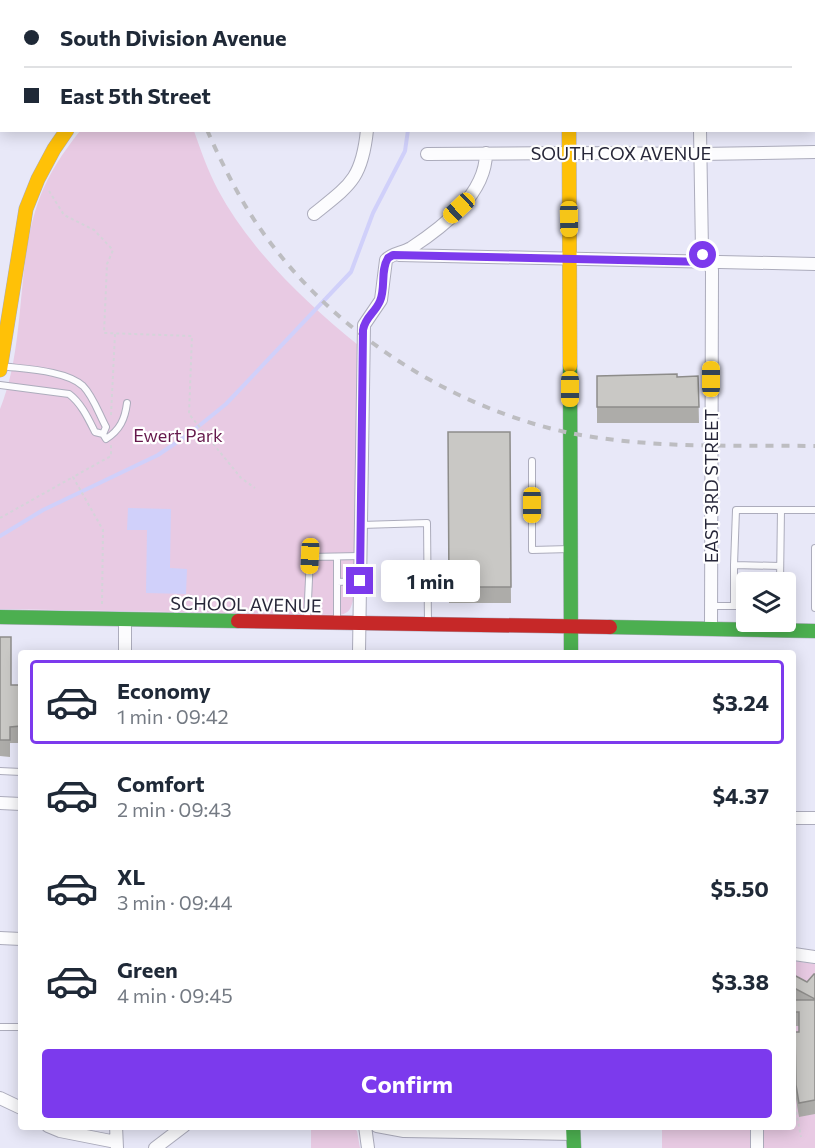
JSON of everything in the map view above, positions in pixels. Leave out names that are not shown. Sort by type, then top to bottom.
[{"type":"street","points":[[0,368],[26,210],[43,169],[66,132]]},
{"type":"street","points":[[314,214],[346,188],[357,175],[365,148],[366,132]]},
{"type":"street","points":[[568,132],[571,650]]},
{"type":"street","name":"EAST 3RD STREET","points":[[700,132],[702,251],[712,270],[711,629]]},
{"type":"street","name":"SOUTH COX AVENUE","points":[[427,154],[815,152]]},
{"type":"street","points":[[359,650],[363,328],[369,315],[380,302],[385,263],[388,258],[417,244],[449,218],[471,196],[484,173],[486,153]]},
{"type":"street","points":[[393,255],[815,264]]},
{"type":"street","name":"SCHOOL AVENUE","points":[[0,617],[815,631]]},
{"type":"street","points":[[125,619],[125,650]]},
{"type":"street","points":[[0,803],[18,804]]},
{"type":"street","points":[[796,818],[815,818]]},
{"type":"street","points":[[0,938],[18,939]]},
{"type":"street","points":[[796,954],[815,957]]},
{"type":"street","points":[[0,1098],[18,1107]]},
{"type":"street","points":[[58,1130],[116,1145]]},
{"type":"street","points":[[155,1148],[179,1130]]},
{"type":"street","points":[[366,1130],[368,1148]]},
{"type":"street","points":[[399,1130],[573,1130],[574,1148]]},
{"type":"street","points":[[757,1130],[758,1148]]},
{"type":"lane","points":[[0,368],[60,375],[72,379],[82,386],[94,405],[106,427],[103,434]]},
{"type":"lane","points":[[0,385],[62,392],[74,398],[95,432],[103,434],[106,439],[118,430],[127,403]]},
{"type":"lane","points":[[83,410],[94,405]]},
{"type":"lane","points":[[532,461],[532,550],[571,549]]},
{"type":"lane","points":[[711,606],[734,606],[735,510],[815,510]]},
{"type":"lane","points":[[780,572],[781,510]]},
{"type":"lane","points":[[361,525],[427,523],[428,625]]},
{"type":"lane","points":[[815,548],[815,608]]},
{"type":"lane","points":[[307,624],[310,556],[361,556]]},
{"type":"lane","points":[[336,624],[337,557]]},
{"type":"lane","points":[[734,565],[780,566]]},
{"type":"lane","points":[[337,582],[360,581]]},
{"type":"lane","points":[[0,771],[18,772]]},
{"type":"lane","points":[[0,1027],[18,1027]]},
{"type":"path","points":[[46,189],[64,215],[94,230],[113,250],[107,264],[105,333],[192,336],[191,416],[241,478],[255,488]]},
{"type":"path","points":[[111,422],[115,334]]},
{"type":"path","points":[[0,518],[111,456],[111,438]]},
{"type":"path","points":[[73,477],[103,530],[102,607]]},
{"type":"path","points":[[796,1111],[801,1137]]},
{"type":"green space","name":"Ewert Park","points":[[79,132],[194,132],[218,190],[246,234],[299,293],[358,345],[353,600],[348,612],[340,615],[0,609],[0,409],[14,357],[23,275],[32,222],[48,179]]},
{"type":"green space","points":[[796,961],[815,964],[815,1148],[662,1148],[662,1130],[796,1130]]},
{"type":"green space","points":[[311,1130],[357,1131],[360,1148],[311,1148]]},
{"type":"water","points":[[128,508],[171,509],[170,568],[187,569],[186,594],[146,593],[147,530],[127,530]]},
{"type":"building","points":[[677,374],[677,377],[698,376],[699,407],[597,407],[597,376]]},
{"type":"building","points":[[448,432],[510,432],[511,587],[449,587]]},
{"type":"building","points":[[0,637],[11,637],[11,685],[18,685],[18,726],[10,727],[10,740],[0,740]]},
{"type":"building","points":[[815,974],[815,999],[796,989],[796,976],[807,982]]},
{"type":"building","points":[[796,1000],[815,1000],[815,1100],[799,1103],[796,1085],[796,1032],[799,1032],[799,1012],[796,1012]]},
{"type":"waterway","points":[[0,536],[43,510],[158,455],[226,404],[351,272],[373,213],[405,151],[408,132]]},
{"type":"railway","points":[[208,132],[245,205],[280,255],[349,325],[389,355],[432,381],[476,403],[523,420],[570,433],[661,444],[815,446]]},
{"type":"traffic: fast","points":[[570,366],[571,650]]},
{"type":"traffic: fast","points":[[0,617],[238,621]]},
{"type":"traffic: fast","points":[[610,627],[815,631]]},
{"type":"traffic: fast","points":[[573,1130],[574,1148]]},
{"type":"traffic: slow","points":[[0,370],[26,209],[38,179],[66,132]]},
{"type":"traffic: slow","points":[[569,132],[570,366]]},
{"type":"traffic: jam","points":[[238,621],[610,627]]},
{"type":"route","points":[[360,581],[363,330],[370,313],[381,300],[383,272],[389,256],[708,262],[703,255]]}]
